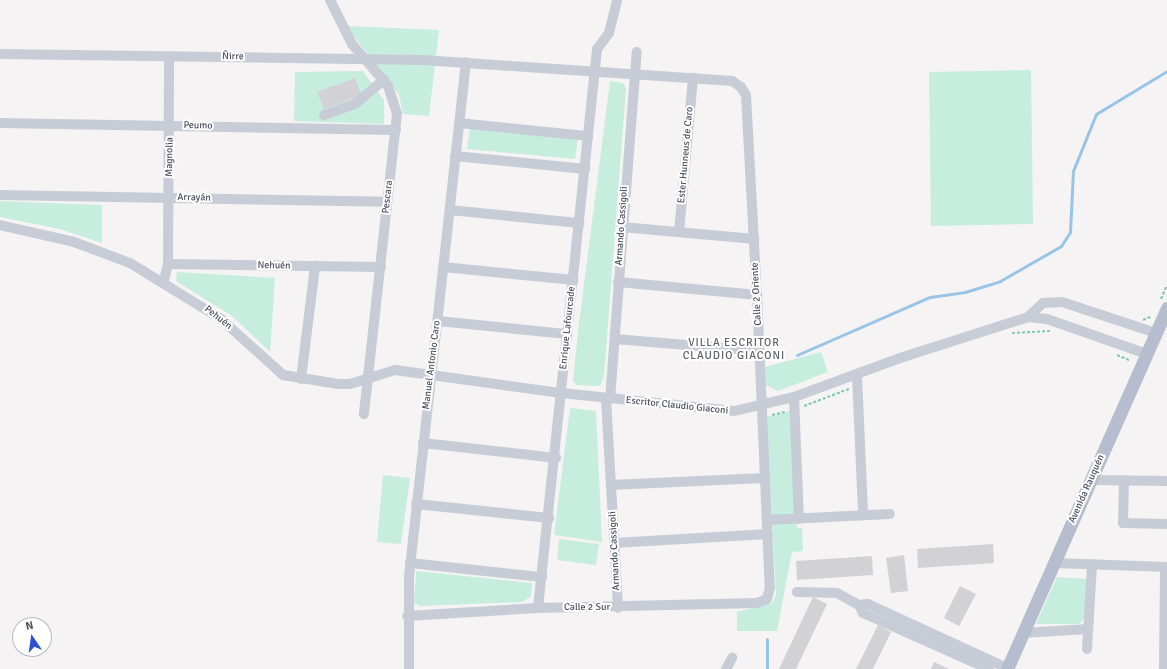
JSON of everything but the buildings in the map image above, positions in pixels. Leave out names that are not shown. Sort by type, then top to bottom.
[{"type":"main road","name":"Avenida Rauquén","points":[[1007,669],[1156,333],[1160,308]]},
{"type":"street","name":"Pescara","points":[[330,0],[343,30],[363,58],[384,80],[396,106],[396,130],[364,414]]},
{"type":"street","name":"Enrique Lafourcade","points":[[538,608],[556,458],[561,393],[597,49],[609,33],[617,0]]},
{"type":"street","name":"Armando Cassigoli","points":[[618,608],[608,399],[637,52]]},
{"type":"street","name":"Ñirre","points":[[0,54],[363,58],[466,62],[732,81],[741,87]]},
{"type":"street","name":"Magnolia","points":[[164,281],[168,264],[170,126],[169,56]]},
{"type":"street","name":"Manuel Antonio Caro","points":[[408,669],[406,616],[410,563],[466,62]]},
{"type":"street","name":"Ester Hunneus de Caro","points":[[679,232],[693,78]]},
{"type":"street","points":[[324,115],[355,104],[384,80]]},
{"type":"street","name":"Calle 2 Oriente","points":[[741,87],[746,95],[760,351],[770,587],[767,599]]},
{"type":"street","name":"Peumo","points":[[0,123],[396,130]]},
{"type":"street","points":[[459,123],[588,136]]},
{"type":"street","points":[[455,156],[585,169]]},
{"type":"street","name":"Arrayán","points":[[0,195],[387,202]]},
{"type":"street","points":[[450,210],[579,223]]},
{"type":"street","name":"Pehuén","points":[[0,225],[93,248],[164,281],[221,319],[278,372],[301,379],[344,384],[395,370],[432,376]]},
{"type":"street","points":[[622,227],[754,239]]},
{"type":"street","name":"Nehuén","points":[[168,264],[380,267]]},
{"type":"street","points":[[301,379],[315,266]]},
{"type":"street","points":[[443,267],[573,280]]},
{"type":"street","points":[[618,282],[757,295]]},
{"type":"street","name":"Escritor Claudio Giaconi","points":[[432,376],[719,412],[762,412],[794,398],[858,380],[903,357],[1028,317],[1052,300],[1156,333]]},
{"type":"street","name":"Escritor Claudio Giaconi","points":[[1028,317],[1047,319],[1144,360]]},
{"type":"street","points":[[438,321],[567,334]]},
{"type":"street","points":[[614,339],[760,351]]},
{"type":"street","points":[[858,380],[863,515]]},
{"type":"street","points":[[794,398],[799,518]]},
{"type":"street","points":[[423,443],[556,458]]},
{"type":"street","points":[[611,485],[765,478]]},
{"type":"street","points":[[1091,480],[1167,481]]},
{"type":"street","points":[[1124,480],[1123,523],[1167,524]]},
{"type":"street","points":[[416,504],[549,518]]},
{"type":"street","points":[[767,520],[890,514]]},
{"type":"street","points":[[614,543],[768,534]]},
{"type":"street","points":[[410,563],[542,578]]},
{"type":"street","points":[[1054,563],[1166,567],[1164,669]]},
{"type":"street","points":[[1087,650],[1092,564]]},
{"type":"street","points":[[797,592],[837,594],[859,605],[863,614],[904,627],[990,669]]},
{"type":"street","name":"Calle 2 Sur","points":[[406,616],[538,608],[618,608],[757,603],[767,599]]},
{"type":"street","points":[[1023,632],[1088,629]]},
{"type":"street","points":[[919,634],[1007,669]]},
{"type":"street","points":[[726,669],[732,658]]},
{"type":"path","points":[[1139,328],[1144,317],[1153,317],[1160,308],[1167,285]]},
{"type":"path","points":[[1005,334],[1035,330],[1056,332]]},
{"type":"path","points":[[1110,352],[1144,360]]},
{"type":"path","points":[[762,412],[795,409],[858,380]]},
{"type":"green space","points":[[346,26],[439,30],[429,116],[403,114],[399,95]]},
{"type":"green space","points":[[1031,70],[1033,224],[931,226],[929,72]]},
{"type":"green space","points":[[363,71],[384,100],[384,124],[294,121],[295,72]]},
{"type":"green space","points":[[610,81],[623,83],[626,88],[604,376],[600,386],[576,385],[573,380],[579,324]]},
{"type":"green space","points":[[470,127],[578,139],[575,159],[467,149]]},
{"type":"green space","points":[[0,201],[102,205],[102,243],[60,229],[0,217]]},
{"type":"green space","points":[[177,272],[275,278],[270,352],[232,316],[176,281]]},
{"type":"green space","points":[[821,352],[828,372],[778,391],[766,385],[765,367]]},
{"type":"green space","points":[[570,408],[596,411],[602,542],[554,535]]},
{"type":"green space","points":[[790,411],[797,528],[802,528],[803,551],[792,552],[777,631],[737,631],[737,612],[772,603],[776,595],[767,417]]},
{"type":"green space","points":[[383,475],[410,478],[401,544],[377,542]]},
{"type":"green space","points":[[559,539],[599,544],[596,565],[557,560]]},
{"type":"green space","points":[[416,571],[532,583],[531,596],[523,602],[420,606],[414,603]]},
{"type":"green space","points":[[1057,577],[1087,579],[1084,618],[1080,624],[1036,624]]},
{"type":"waterway","points":[[797,355],[930,297],[965,292],[1000,281],[1061,246],[1070,232],[1073,171],[1096,114],[1167,71]]},
{"type":"waterway","points":[[767,639],[767,669]]},
{"type":"district","name":"VILLA ESCRITOR CLAUDIO GIACONI","points":[[734,350]]}]
